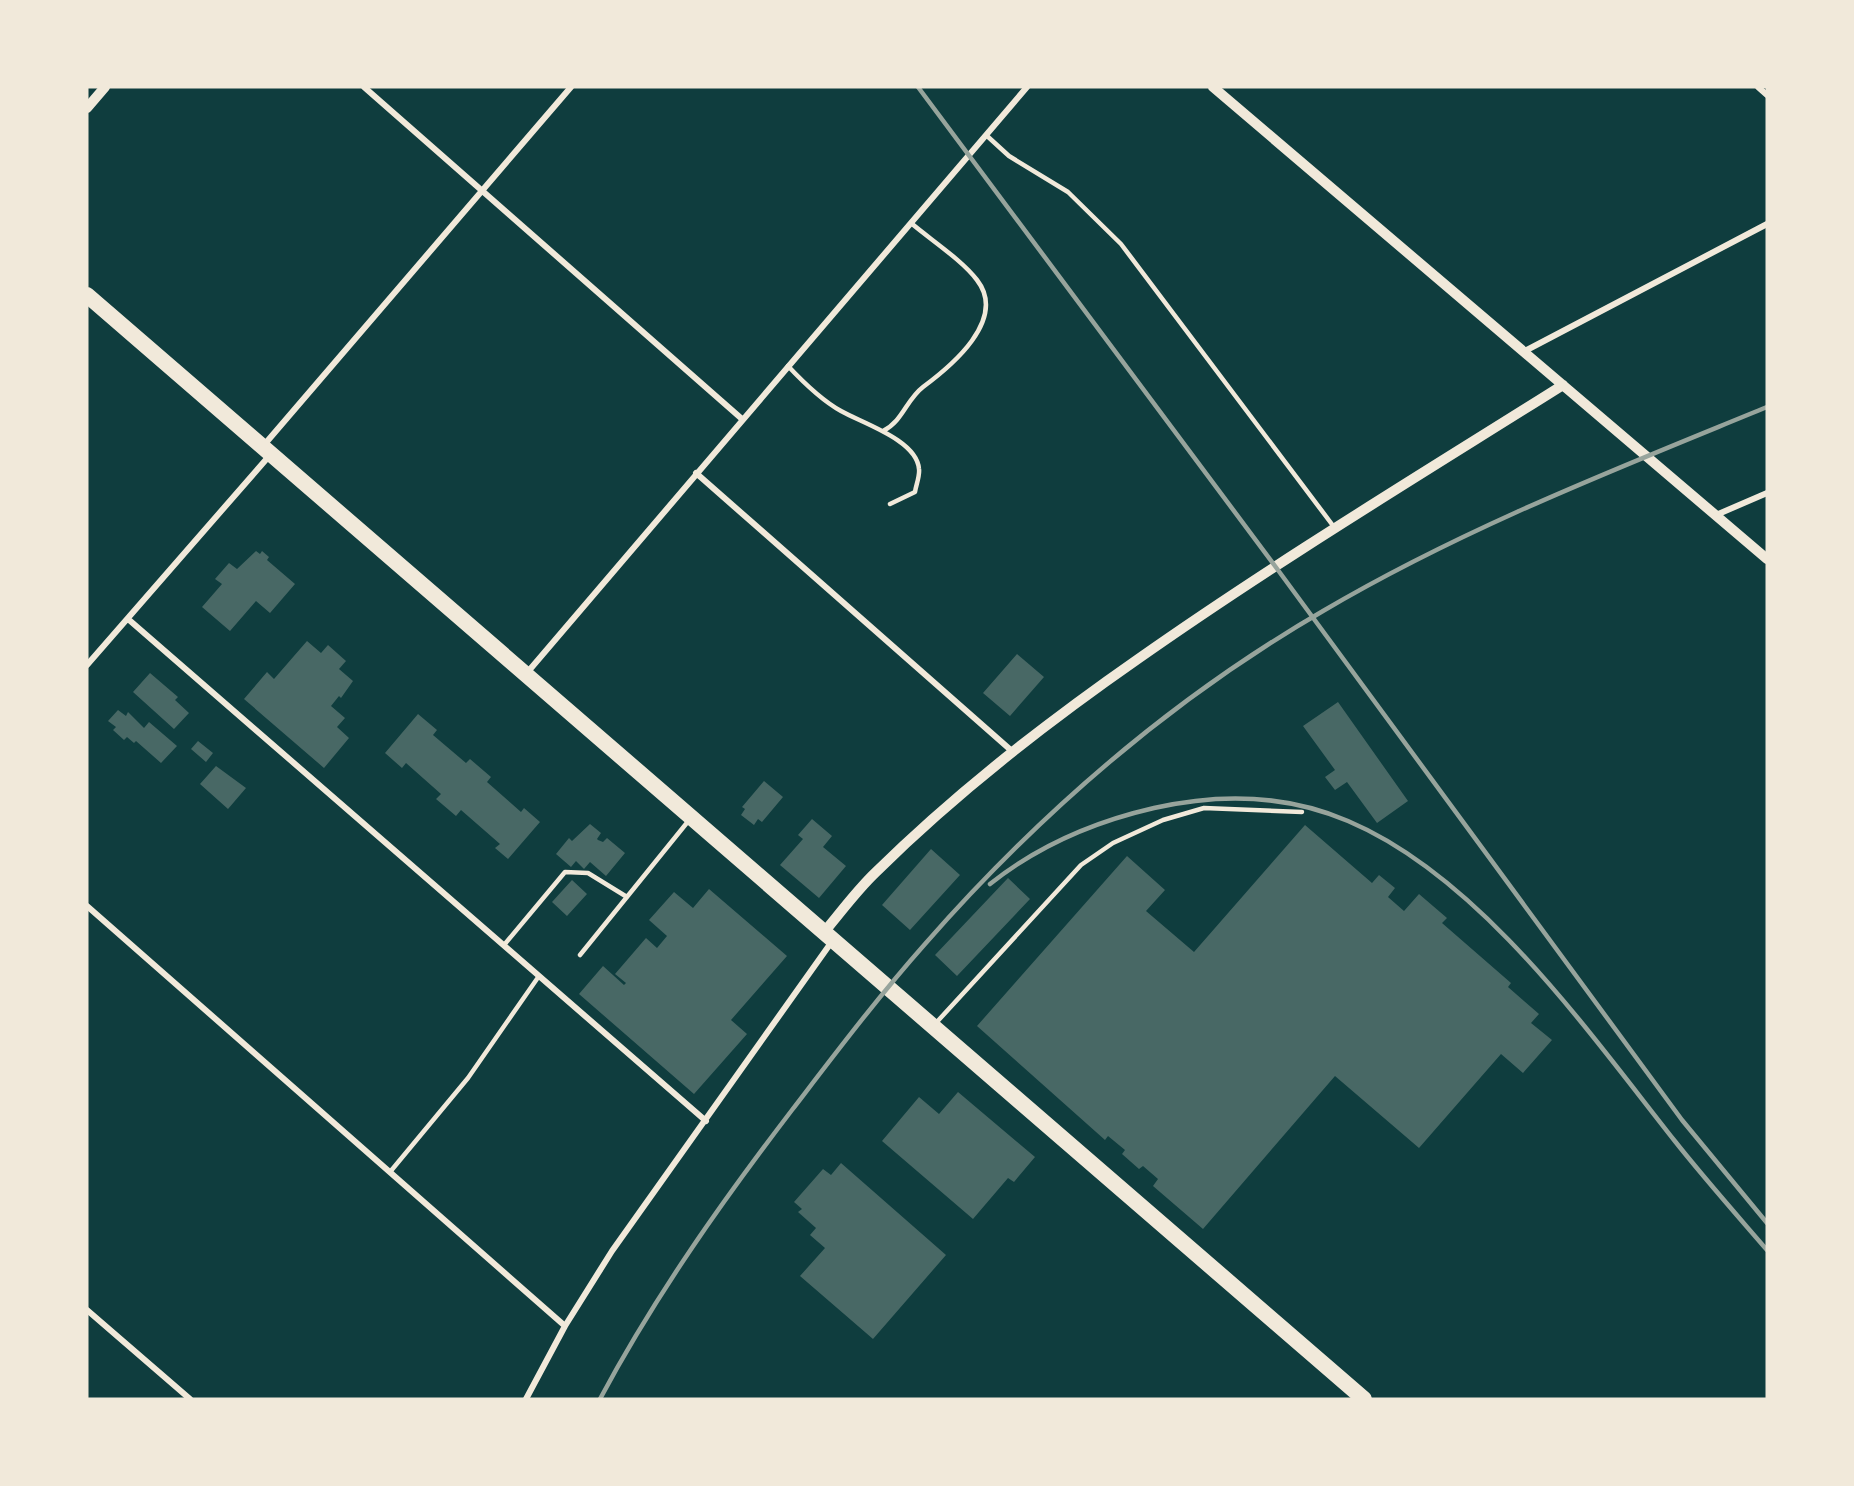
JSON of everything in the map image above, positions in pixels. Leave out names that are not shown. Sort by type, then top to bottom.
[{"type":"highway","points":[[87,295],[1364,1399]]},
{"type":"street","points":[[87,108],[105,87]]},
{"type":"street","points":[[364,87],[742,419]]},
{"type":"street","points":[[87,665],[128,619],[482,191],[572,87]]},
{"type":"street","points":[[525,674],[1027,87]]},
{"type":"street","points":[[1213,87],[1767,559]]},
{"type":"street","points":[[1758,87],[1767,95]]},
{"type":"street","points":[[1523,352],[1767,224]]},
{"type":"street","points":[[526,1399],[565,1326],[645,1202],[706,1121],[829,936],[874,873],[926,825],[1076,702],[1334,527],[1563,385]]},
{"type":"street","points":[[696,473],[1013,752]]},
{"type":"street","points":[[1715,515],[1767,492]]},
{"type":"street","points":[[128,619],[706,1121]]},
{"type":"street","points":[[87,906],[565,1326]]},
{"type":"street","points":[[87,1310],[190,1399]]},
{"type":"lane","points":[[986,135],[1008,156],[1068,192],[1121,244],[1334,527]]},
{"type":"lane","points":[[883,431],[893,426],[919,390],[950,368],[975,339],[985,314],[985,299],[978,281],[911,222]]},
{"type":"lane","points":[[788,366],[839,410],[883,431],[911,453],[919,468],[915,492],[890,504]]},
{"type":"lane","points":[[933,1026],[1081,865],[1113,843],[1162,820],[1204,808],[1302,812]]},
{"type":"lane","points":[[580,955],[691,817]]},
{"type":"lane","points":[[504,945],[565,872],[588,873],[627,897]]},
{"type":"lane","points":[[390,1172],[468,1078],[539,976]]},
{"type":"building","points":[[256,551],[260,554],[262,551],[269,557],[267,560],[295,584],[270,613],[256,601],[230,631],[202,607],[222,584],[215,579],[229,563],[237,569]]},
{"type":"building","points":[[307,641],[321,653],[328,645],[346,661],[339,669],[353,681],[341,698],[339,696],[331,706],[345,718],[337,727],[349,738],[324,768],[244,699],[267,672],[274,679]]},
{"type":"building","points":[[1017,654],[1044,677],[1010,716],[983,693]]},
{"type":"building","points":[[150,673],[178,697],[175,700],[189,713],[174,729],[133,692]]},
{"type":"building","points":[[1338,702],[1408,801],[1377,823],[1347,782],[1335,790],[1325,777],[1335,770],[1303,726]]},
{"type":"building","points":[[118,710],[126,716],[128,712],[144,728],[149,722],[177,746],[161,763],[136,741],[134,743],[127,737],[124,740],[113,730],[116,727],[108,721]]},
{"type":"building","points":[[418,714],[437,730],[433,735],[466,763],[470,759],[491,777],[487,782],[521,812],[524,808],[540,822],[508,859],[495,848],[500,844],[461,810],[456,816],[436,799],[441,794],[406,763],[402,768],[385,753]]},
{"type":"building","points":[[198,741],[213,753],[206,762],[191,749]]},
{"type":"building","points":[[216,766],[246,788],[228,809],[200,784]]},
{"type":"building","points":[[764,781],[783,797],[762,822],[758,819],[754,825],[741,815],[745,809],[742,807]]},
{"type":"building","points":[[812,819],[832,836],[823,847],[846,866],[819,898],[780,865],[803,839],[798,835]]},
{"type":"building","points":[[590,824],[601,833],[598,840],[603,842],[607,838],[625,853],[606,876],[590,862],[584,869],[576,861],[571,867],[556,854],[569,838],[572,841]]},
{"type":"building","points":[[1305,825],[1372,883],[1379,875],[1395,888],[1388,897],[1404,911],[1419,894],[1447,918],[1442,923],[1511,983],[1508,987],[1539,1014],[1531,1023],[1552,1040],[1523,1073],[1501,1054],[1419,1148],[1335,1076],[1203,1229],[1153,1186],[1158,1179],[1143,1166],[1139,1169],[1122,1154],[1125,1150],[1108,1136],[1105,1140],[977,1026],[1127,856],[1165,890],[1146,911],[1194,952]]},
{"type":"building","points":[[931,849],[960,875],[910,930],[882,905]]},
{"type":"building","points":[[1008,878],[1030,899],[957,976],[935,955]]},
{"type":"building","points":[[572,880],[587,894],[567,916],[552,902]]},
{"type":"building","points":[[709,889],[787,956],[731,1020],[747,1034],[694,1094],[579,994],[603,966],[624,985],[626,983],[615,974],[646,938],[657,948],[667,936],[649,920],[674,892],[693,908]]},
{"type":"building","points":[[958,1092],[1035,1157],[1014,1182],[1008,1178],[973,1219],[882,1141],[919,1097],[939,1114]]},
{"type":"building","points":[[841,1163],[946,1255],[873,1339],[800,1276],[825,1248],[810,1235],[816,1228],[798,1212],[802,1209],[794,1202],[823,1169],[831,1175]]},
{"type":"railway","points":[[918,87],[1275,566],[1682,1120],[1767,1223]]},
{"type":"railway","points":[[600,1399],[643,1323],[715,1215],[792,1110],[874,1005],[925,944],[1014,849],[1110,761],[1214,681],[1323,611],[1376,581],[1541,501],[1767,407]]},
{"type":"railway","points":[[990,884],[1047,847],[1088,828],[1131,814],[1179,803],[1228,798],[1276,801],[1300,805],[1348,821],[1396,846],[1442,879],[1528,960],[1567,1005],[1685,1154],[1767,1250]]}]
